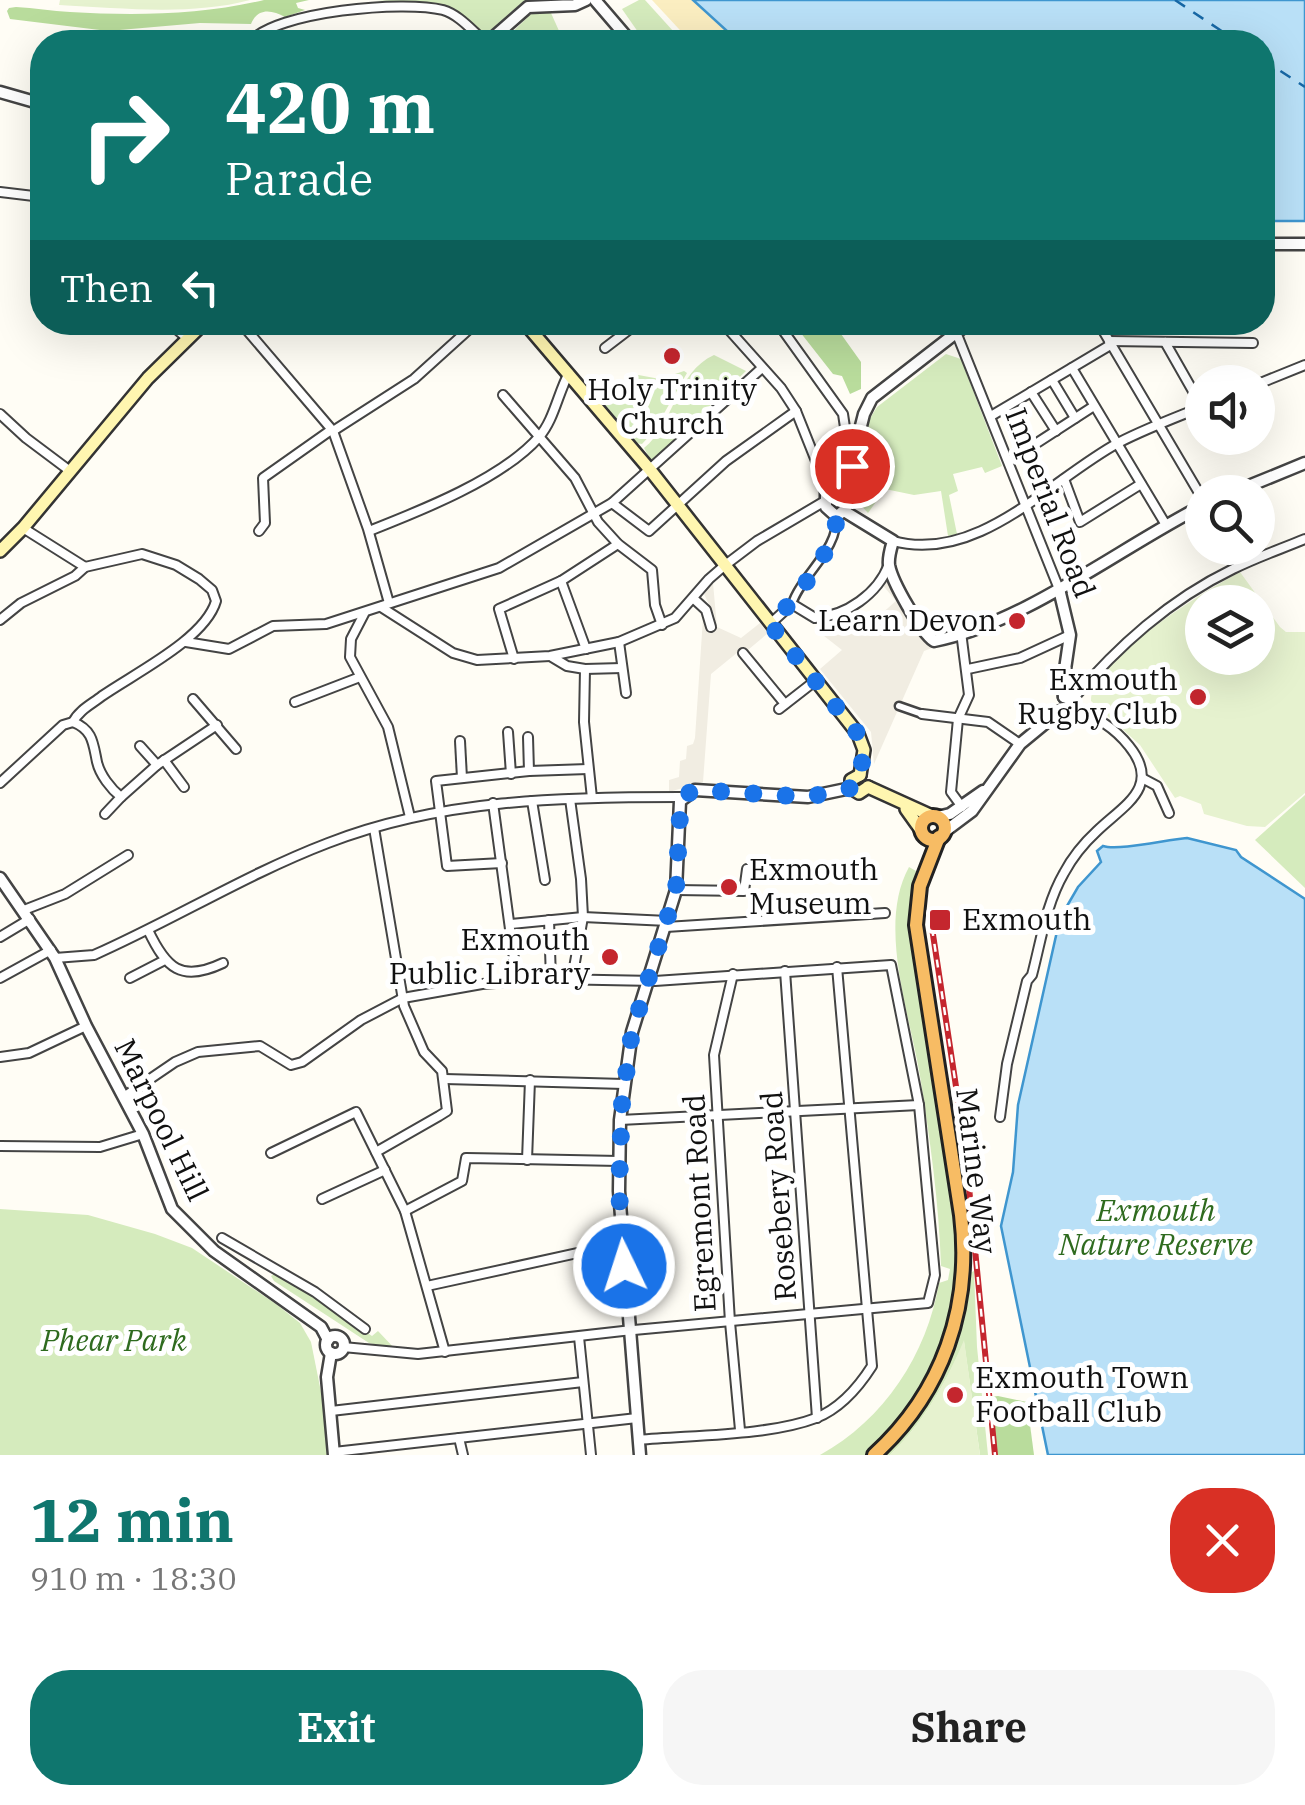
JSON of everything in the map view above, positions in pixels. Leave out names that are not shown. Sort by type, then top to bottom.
[{"type":"highway","points":[[935,817],[944,823],[942,835],[931,840],[922,833],[924,820],[935,817]]},
{"type":"highway","name":"Marine Way","points":[[922,833],[925,870]]},
{"type":"highway","name":"Marine Way","points":[[874,1455],[906,1421],[940,1370],[954,1330],[964,1272],[956,1181],[916,925],[917,899],[925,870],[942,835]]},
{"type":"main road","points":[[0,551],[148,378],[192,335]]},
{"type":"main road","points":[[538,335],[858,734],[864,750],[860,775]]},
{"type":"main road","points":[[860,775],[867,779],[868,787]]},
{"type":"main road","points":[[860,775],[851,780],[851,788],[859,794],[868,787]]},
{"type":"main road","points":[[868,787],[935,817]]},
{"type":"main road","points":[[900,802],[922,833]]},
{"type":"street","points":[[501,30],[528,7],[576,5],[586,0]]},
{"type":"street","points":[[594,0],[620,30]]},
{"type":"street","points":[[268,30],[321,12],[391,7],[442,9],[472,30]]},
{"type":"street","points":[[0,92],[30,101]]},
{"type":"street","points":[[0,192],[30,196]]},
{"type":"street","points":[[1275,244],[1305,244]]},
{"type":"street","points":[[183,335],[188,339]]},
{"type":"street","points":[[251,335],[332,430],[369,531],[385,605],[461,656],[477,660],[550,656],[619,642],[662,625],[678,616],[708,578],[756,541],[825,500]]},
{"type":"street","points":[[259,531],[266,523],[263,478],[414,379],[463,335]]},
{"type":"street","points":[[605,348],[622,335]]},
{"type":"street","points":[[733,335],[782,388],[796,410],[826,486],[828,511],[893,541],[934,544],[988,528],[1117,444],[1185,414]]},
{"type":"street","points":[[787,335],[843,414],[852,466]]},
{"type":"street","points":[[770,624],[792,604],[837,525],[849,498],[846,485],[864,414],[872,398],[952,335]]},
{"type":"street","name":"Imperial Road","points":[[957,335],[1059,589],[1070,635],[1063,682],[1067,704]]},
{"type":"street","points":[[1105,335],[1187,475]]},
{"type":"street","points":[[1165,342],[1185,377]]},
{"type":"street","points":[[991,416],[1110,343],[1254,342]]},
{"type":"street","points":[[1275,377],[1305,365]]},
{"type":"street","points":[[186,642],[226,650],[273,626],[326,624],[499,568],[612,503],[651,472],[762,368]]},
{"type":"street","points":[[1072,368],[1166,526]]},
{"type":"street","points":[[369,531],[470,486],[540,436],[569,374]]},
{"type":"street","points":[[1052,380],[1075,418]]},
{"type":"street","points":[[1031,392],[1056,431]]},
{"type":"street","points":[[503,395],[575,478],[594,515],[618,544],[652,570],[655,605],[662,625]]},
{"type":"street","points":[[1009,462],[1094,406]]},
{"type":"street","points":[[612,503],[649,531],[726,461],[796,410]]},
{"type":"street","points":[[0,414],[70,471]]},
{"type":"street","points":[[1275,475],[1305,463]]},
{"type":"street","points":[[1064,479],[1080,522],[1140,484]]},
{"type":"street","points":[[826,486],[840,481],[846,485]]},
{"type":"street","points":[[889,564],[930,640],[937,640],[1059,589],[1185,513]]},
{"type":"street","points":[[23,528],[84,568]]},
{"type":"street","points":[[942,835],[972,811],[1020,744],[1067,704],[1111,656],[1168,608],[1235,568],[1305,539]]},
{"type":"street","points":[[792,604],[814,618],[850,610],[880,581],[889,564],[893,541]]},
{"type":"street","points":[[514,659],[500,609],[561,581],[618,544]]},
{"type":"street","points":[[0,620],[84,568],[142,554],[176,565],[212,590],[215,604],[186,642],[104,695],[73,722]]},
{"type":"street","points":[[561,581],[586,649]]},
{"type":"street","points":[[694,598],[706,610],[711,628]]},
{"type":"street","points":[[364,614],[350,646],[350,656],[388,727],[410,817]]},
{"type":"street","points":[[961,632],[969,696],[958,719],[950,792],[962,807]]},
{"type":"street","points":[[968,668],[1020,658],[1070,635]]},
{"type":"street","points":[[619,642],[626,694]]},
{"type":"street","points":[[743,654],[782,707],[815,681]]},
{"type":"street","points":[[550,656],[567,666],[622,668]]},
{"type":"street","points":[[585,669],[584,722],[592,798]]},
{"type":"street","points":[[295,702],[360,678]]},
{"type":"street","points":[[193,699],[236,749]]},
{"type":"street","points":[[1000,1116],[1006,1064],[1027,981],[1032,976],[1059,882],[1093,834],[1133,800],[1142,778],[1138,758],[1117,732],[1067,704]]},
{"type":"street","points":[[899,706],[922,714],[988,722],[1020,744]]},
{"type":"street","points":[[0,784],[63,725],[73,722],[83,726],[92,737],[98,766],[121,797]]},
{"type":"street","points":[[105,814],[160,763],[217,726]]},
{"type":"street","points":[[508,732],[510,774]]},
{"type":"street","points":[[528,737],[529,771]]},
{"type":"street","points":[[460,741],[462,778]]},
{"type":"street","points":[[140,746],[184,786]]},
{"type":"street","points":[[502,863],[447,866],[436,781],[588,769]]},
{"type":"street","points":[[1142,778],[1157,786],[1169,813]]},
{"type":"street","points":[[0,978],[53,954],[94,955],[326,843],[440,810],[570,798],[681,797],[695,790],[808,797],[851,788]]},
{"type":"street","points":[[935,817],[962,807],[984,791]]},
{"type":"street","points":[[640,1455],[623,1243],[620,1120],[632,1032],[676,890],[681,797]]},
{"type":"street","points":[[570,798],[582,879],[583,917],[572,980]]},
{"type":"street","points":[[532,801],[545,880]]},
{"type":"street","points":[[494,803],[517,981]]},
{"type":"street","points":[[374,828],[403,998],[414,1033],[445,1079],[447,1110],[376,1152]]},
{"type":"street","points":[[0,937],[27,914],[128,855]]},
{"type":"street","points":[[676,890],[744,891],[747,869]]},
{"type":"street","name":"Marpool Hill","points":[[0,878],[53,954],[143,1134],[172,1209],[206,1244],[321,1327],[328,1340]]},
{"type":"street","points":[[511,924],[583,917],[667,924],[885,913]]},
{"type":"street","points":[[549,920],[551,979]]},
{"type":"street","points":[[148,930],[163,961],[184,971],[224,963]]},
{"type":"street","points":[[130,978],[163,961]]},
{"type":"street","points":[[125,1096],[175,1062],[198,1052],[260,1046],[290,1065],[302,1062],[361,1020],[403,998],[517,981],[647,980],[891,965],[919,1105],[934,1275],[928,1304],[629,1330],[445,1352],[399,1354],[343,1347]]},
{"type":"street","points":[[638,1440],[786,1426],[817,1418],[849,1397],[872,1366],[838,967]]},
{"type":"street","name":"Rosebery Road","points":[[786,971],[817,1418]]},
{"type":"street","name":"Egremont Road","points":[[733,974],[714,1055],[740,1430]]},
{"type":"street","points":[[0,1057],[29,1053],[86,1026]]},
{"type":"street","points":[[445,1079],[624,1084]]},
{"type":"street","points":[[528,1160],[530,1080]]},
{"type":"street","points":[[620,1120],[919,1105]]},
{"type":"street","points":[[272,1153],[356,1112],[405,1210],[445,1352]]},
{"type":"street","points":[[0,1146],[100,1147],[143,1134]]},
{"type":"street","points":[[405,1210],[462,1181],[466,1158],[619,1162]]},
{"type":"street","points":[[322,1199],[385,1170]]},
{"type":"street","points":[[338,1192],[343,1202]]},
{"type":"street","name":"Marpool Hill","points":[[222,1238],[272,1265],[365,1328]]},
{"type":"street","points":[[427,1286],[623,1243]]},
{"type":"street","points":[[260,1284],[272,1265]]},
{"type":"street","points":[[332,1353],[326,1346],[328,1340],[338,1337],[343,1347]]},
{"type":"street","points":[[580,1337],[590,1455]]},
{"type":"street","points":[[332,1353],[343,1347]]},
{"type":"street","points":[[332,1353],[327,1377],[334,1454],[637,1418]]},
{"type":"street","points":[[331,1411],[583,1382]]},
{"type":"street","points":[[460,1438],[463,1455]]},
{"type":"green space","points":[[60,0],[250,0],[204,8],[155,10],[59,5]]},
{"type":"green space","points":[[264,0],[309,0],[296,3],[305,10],[285,17],[261,12],[251,24],[200,23],[120,30],[10,19],[7,11],[16,7],[94,13],[217,9]]},
{"type":"green space","points":[[376,0],[532,0],[519,5],[491,30],[480,30],[443,5]]},
{"type":"green space","points":[[645,0],[672,30],[637,30],[622,9]]},
{"type":"green space","points":[[532,13],[551,13],[559,30],[514,30]]},
{"type":"green space","points":[[802,335],[842,335],[861,362],[861,389],[850,394],[842,376],[833,374]]},
{"type":"green space","points":[[946,354],[961,359],[1002,466],[985,473],[982,467],[953,474],[958,491],[949,495],[957,534],[948,536],[941,491],[914,495],[885,489],[868,513],[855,499],[869,420],[877,407]]},
{"type":"green space","points":[[714,355],[746,371],[655,459],[650,459],[644,448],[662,426],[691,373]]},
{"type":"green space","points":[[687,373],[654,431],[642,444],[636,443],[602,401],[633,374],[660,379]]},
{"type":"green space","name":"Exmouth Rugby Club","points":[[1240,572],[1249,585],[1219,585]]},
{"type":"green space","name":"Exmouth Rugby Club","points":[[1185,606],[1185,675],[1275,675],[1275,620],[1286,632],[1305,632],[1305,793],[1265,827],[1204,814],[1201,804],[1180,796],[1175,798],[1140,745],[1091,701],[1096,684],[1110,666]]},
{"type":"green space","points":[[1305,795],[1305,888],[1255,840]]},
{"type":"green space","points":[[909,867],[916,871],[911,893],[911,930],[958,1217],[960,1275],[943,1350],[908,1412],[865,1455],[820,1455],[864,1423],[899,1382],[924,1335],[939,1283],[948,1280],[950,1269],[941,1266],[927,1123],[896,943],[900,890]]},
{"type":"green space","name":"Phear Park","points":[[0,1209],[88,1215],[155,1234],[192,1248],[276,1304],[300,1323],[311,1342],[324,1407],[327,1455],[0,1455]]},
{"type":"green space","points":[[974,1271],[988,1455],[980,1455],[964,1342],[941,1388],[913,1429],[890,1455],[877,1455],[931,1393],[968,1274]]},
{"type":"green space","points":[[278,1272],[372,1336],[378,1331],[395,1349],[369,1343],[274,1281],[271,1276]]},
{"type":"green space","name":"Exmouth Town Football Club","points":[[964,1340],[980,1455],[890,1455],[933,1401]]},
{"type":"green space","points":[[990,1397],[1027,1402],[1034,1455],[995,1455]]},
{"type":"sand","points":[[652,0],[775,0],[808,30],[680,30]]},
{"type":"shaded area","points":[[888,574],[920,636],[924,635],[932,648],[924,651],[874,764],[871,732],[820,669],[842,650],[819,632],[838,625],[848,629],[880,615],[896,601],[881,583]]},
{"type":"shaded area","points":[[713,583],[717,627],[741,638],[760,623],[768,633],[711,674],[703,782],[669,792],[669,780],[679,777],[680,761],[686,759],[687,746],[695,738],[703,618],[715,627],[715,617],[704,594]]},
{"type":"water","points":[[693,0],[1305,0],[1305,221],[1275,221],[1275,30],[726,30]]},
{"type":"water","name":"Exmouth Nature Reserve","points":[[1187,838],[1236,850],[1305,899],[1305,1455],[1048,1455],[1001,1226],[1013,1172],[1018,1105],[1060,918],[1078,887],[1101,862],[1097,851],[1103,846]]},
{"type":"ferry route","points":[[1175,0],[1220,30]]},
{"type":"ferry route","points":[[1275,67],[1305,87]]},
{"type":"railway","points":[[932,928],[965,1146],[995,1455]]},
{"type":"place","name":"Holy Trinity Church","points":[[672,356]]},
{"type":"place","name":"Learn Devon","points":[[1017,621]]},
{"type":"place","name":"Exmouth Rugby Club","points":[[1198,697]]},
{"type":"place","name":"Exmouth Museum","points":[[729,887]]},
{"type":"place","name":"Exmouth","points":[[940,920]]},
{"type":"place","name":"Exmouth Public Library","points":[[610,957]]},
{"type":"place","name":"Exmouth Town Football Club","points":[[955,1395]]},
{"type":"route","points":[[624,1266],[619,1191],[622,1104],[632,1032],[676,890],[681,797],[695,790],[808,797],[851,788],[851,780],[860,775],[864,750],[858,734],[770,624],[792,604],[823,555],[837,525],[836,516],[848,505],[846,485],[852,466]]}]
